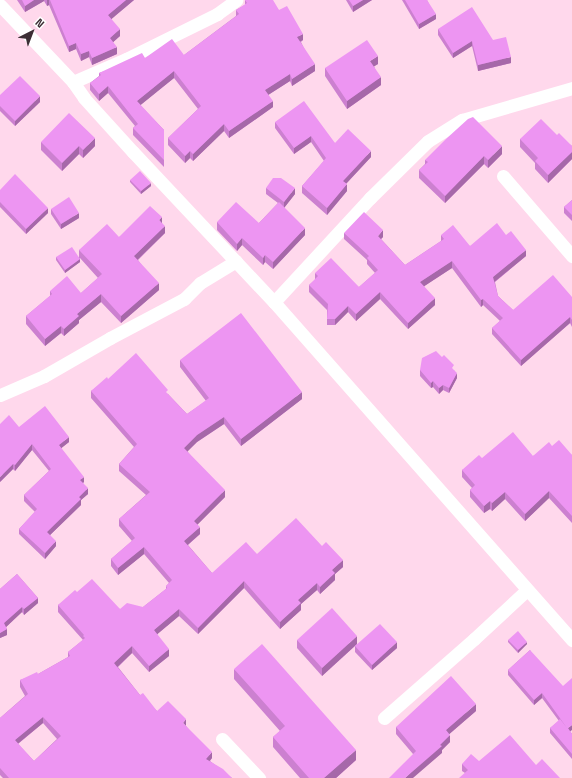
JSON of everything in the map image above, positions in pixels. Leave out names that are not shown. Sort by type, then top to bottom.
[{"type":"street","points":[[73,82],[126,59],[217,14],[236,0]]},
{"type":"street","points":[[0,5],[73,82],[84,98],[133,152],[274,302],[572,640]]},
{"type":"street","points":[[274,302],[370,198],[428,141],[462,120],[572,88]]},
{"type":"street","points":[[503,176],[572,256]]},
{"type":"street","points":[[0,395],[44,376],[110,338],[184,299],[200,283],[236,261]]},
{"type":"street","points":[[384,718],[527,590]]},
{"type":"street","points":[[222,739],[259,778]]},
{"type":"building","points":[[22,0],[34,0],[25,6]]},
{"type":"building","points":[[50,0],[126,0],[108,15],[120,29],[110,38],[117,47],[92,58],[89,51],[81,54],[76,43],[69,46]]},
{"type":"building","points":[[245,0],[273,0],[279,10],[287,6],[303,34],[297,37],[315,64],[292,79],[290,74],[265,90],[273,101],[229,131],[224,124],[193,154],[190,151],[185,156],[168,138],[201,106],[174,71],[137,101],[164,130],[164,160],[133,128],[138,124],[108,86],[99,94],[90,83],[101,75],[99,73],[142,53],[145,58],[172,39],[184,55],[239,14],[236,10],[247,3]]},
{"type":"building","points":[[349,0],[363,0],[353,6]]},
{"type":"building","points":[[405,0],[427,0],[436,14],[419,24]]},
{"type":"building","points":[[472,7],[493,40],[506,37],[511,57],[478,65],[472,41],[453,53],[438,29]]},
{"type":"building","points":[[367,40],[378,56],[370,61],[381,77],[347,101],[325,68]]},
{"type":"building","points":[[20,76],[40,96],[15,121],[0,106],[0,95]]},
{"type":"building","points":[[304,101],[335,143],[348,129],[371,151],[343,181],[347,184],[327,208],[302,186],[326,158],[311,136],[294,148],[275,122]]},
{"type":"building","points":[[69,113],[95,138],[83,150],[79,146],[62,163],[41,142]]},
{"type":"building","points":[[473,117],[502,146],[488,160],[484,156],[445,196],[419,170],[428,162],[425,160],[446,139],[468,119]]},
{"type":"building","points":[[541,119],[557,135],[559,133],[572,146],[572,152],[548,175],[535,161],[538,158],[520,139]]},
{"type":"building","points":[[140,171],[151,183],[141,191],[130,180]]},
{"type":"building","points":[[15,174],[48,208],[26,229],[0,202],[0,190]]},
{"type":"building","points":[[273,178],[281,178],[295,188],[284,202],[266,188]]},
{"type":"building","points":[[69,197],[79,213],[61,224],[51,209]]},
{"type":"building","points":[[572,200],[572,215],[564,207]]},
{"type":"building","points":[[236,202],[259,223],[279,202],[305,228],[273,262],[265,255],[263,258],[242,238],[237,244],[217,222]]},
{"type":"building","points":[[150,206],[162,217],[159,220],[165,226],[134,256],[159,283],[121,316],[101,294],[77,314],[79,316],[64,329],[61,326],[45,339],[26,316],[52,294],[50,291],[67,276],[81,293],[102,274],[79,250],[107,224],[119,237]]},
{"type":"building","points":[[364,212],[383,230],[378,236],[405,265],[444,239],[441,235],[453,225],[470,246],[497,223],[506,235],[511,231],[526,250],[493,277],[498,296],[513,310],[553,275],[572,297],[572,320],[570,317],[521,360],[492,328],[503,318],[483,299],[481,300],[452,261],[420,282],[435,298],[408,323],[380,292],[356,314],[348,306],[335,319],[327,319],[328,304],[309,285],[318,276],[315,273],[331,258],[359,287],[378,270],[367,258],[369,256],[344,233]]},
{"type":"building","points":[[72,247],[80,259],[65,270],[56,257]]},
{"type":"building","points":[[241,313],[302,392],[241,439],[224,417],[197,435],[184,448],[225,490],[194,521],[200,527],[184,541],[212,573],[246,542],[257,554],[296,518],[322,546],[326,542],[343,560],[332,570],[335,573],[320,587],[317,583],[298,600],[301,603],[280,622],[244,581],[198,628],[179,609],[154,630],[169,649],[149,666],[132,646],[114,663],[140,695],[143,693],[157,711],[168,701],[186,719],[183,723],[212,752],[206,759],[223,769],[232,778],[9,778],[0,768],[0,718],[28,694],[20,680],[37,672],[38,674],[70,656],[68,652],[85,638],[58,605],[75,590],[77,592],[92,579],[120,609],[127,603],[143,607],[167,588],[166,586],[172,580],[144,547],[118,568],[111,559],[135,538],[119,519],[150,492],[119,464],[137,444],[91,391],[107,377],[108,379],[136,353],[168,390],[166,392],[187,414],[209,398],[180,360]],"holes":[[[43,717],[61,736],[34,761],[15,740]]]},
{"type":"building","points":[[436,351],[442,357],[444,355],[454,365],[452,368],[457,373],[449,388],[443,385],[439,388],[433,381],[431,383],[420,370],[422,358]]},
{"type":"building","points":[[45,406],[69,437],[59,445],[84,477],[80,480],[88,488],[79,497],[81,499],[47,532],[56,541],[45,553],[19,529],[37,509],[24,495],[51,469],[32,444],[15,465],[13,464],[0,477],[0,424],[9,415],[19,427]]},
{"type":"building","points":[[513,432],[533,456],[549,442],[552,446],[559,440],[572,455],[572,516],[549,491],[525,514],[505,492],[492,503],[490,501],[484,506],[470,490],[475,485],[462,470],[479,455],[482,458]]},
{"type":"building","points":[[17,574],[38,598],[24,609],[22,607],[4,623],[7,629],[0,633],[0,589]]},
{"type":"building","points":[[332,608],[357,636],[322,668],[297,640]]},
{"type":"building","points":[[380,624],[397,642],[372,665],[355,646]]},
{"type":"building","points":[[518,631],[527,642],[518,650],[508,640]]},
{"type":"building","points":[[262,644],[356,750],[324,778],[309,778],[273,737],[285,726],[234,669]]},
{"type":"building","points":[[530,650],[563,686],[572,678],[572,725],[568,728],[572,734],[572,754],[550,728],[560,719],[567,728],[542,693],[534,700],[508,670]]},
{"type":"building","points":[[451,676],[476,704],[446,730],[450,735],[440,745],[442,746],[405,778],[389,778],[416,751],[396,727]]},
{"type":"building","points":[[510,735],[536,765],[542,759],[560,778],[459,778],[468,770],[462,764],[471,754],[479,761]]}]
